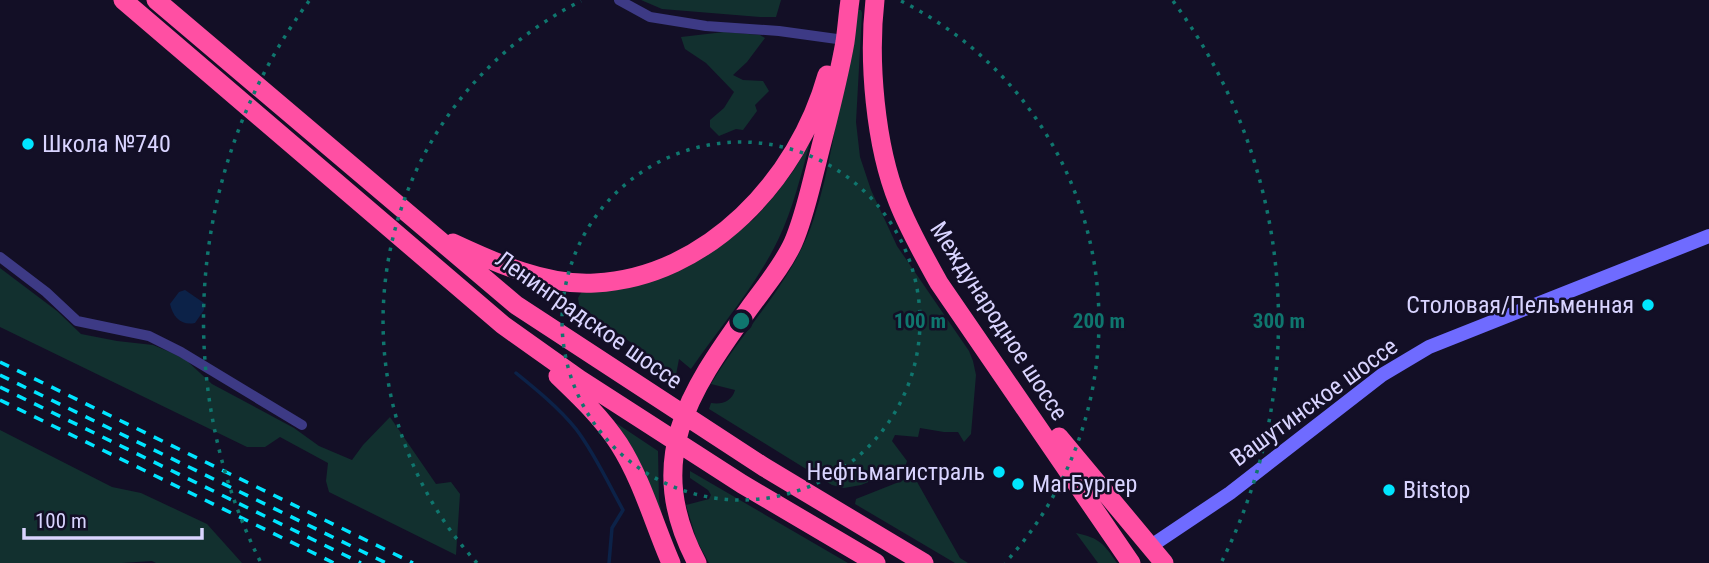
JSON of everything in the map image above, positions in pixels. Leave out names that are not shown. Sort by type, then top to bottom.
[{"type":"highway","name":"Ленинградское шоссе","points":[[123,0],[503,325],[579,379],[742,484],[876,563]]},
{"type":"highway","name":"Ленинградское шоссе","points":[[156,0],[527,312],[764,467],[924,563]]},
{"type":"highway","name":"Международное шоссе","points":[[875,0],[874,75],[882,147],[897,199],[916,242],[939,283],[1131,563]]},
{"type":"highway","points":[[430,232],[489,260],[528,274],[560,281],[593,284],[622,280],[682,258],[713,240],[745,214],[789,161],[821,91],[850,4]]},
{"type":"highway","points":[[697,563],[678,520],[673,480],[679,429],[695,391],[712,361],[792,245],[806,206],[825,130],[845,41],[850,4]]},
{"type":"highway","points":[[503,325],[593,410],[620,446],[671,563]]},
{"type":"highway","points":[[968,325],[1164,563]]},
{"type":"street","points":[[619,0],[650,17],[706,26],[779,31],[837,39]]},
{"type":"street","name":"Вашутинское шоссе","points":[[1151,546],[1230,493],[1382,375],[1429,347],[1709,236]]},
{"type":"street","points":[[0,257],[46,292],[77,321],[149,336],[181,352],[302,425]]},
{"type":"green space","points":[[641,0],[781,0],[776,17],[760,17],[662,9]]},
{"type":"green space","points":[[857,10],[862,13],[856,122],[860,157],[871,190],[897,246],[969,351],[976,375],[971,434],[964,442],[958,432],[920,428],[918,437],[895,435],[892,441],[907,461],[905,467],[861,485],[844,488],[832,485],[709,409],[711,403],[726,401],[734,394],[735,390],[711,384],[794,263],[814,218],[829,162],[850,30]]},
{"type":"green space","points":[[724,32],[760,35],[765,38],[733,75],[743,80],[763,81],[769,91],[755,105],[757,111],[743,130],[736,129],[719,136],[710,127],[710,120],[724,108],[734,92],[706,63],[685,49],[681,37]]},
{"type":"green space","points":[[810,142],[796,192],[778,240],[748,290],[691,369],[679,359],[676,375],[579,305],[578,298],[582,291],[730,238],[754,219],[776,194]]},
{"type":"green space","points":[[0,268],[57,311],[81,334],[153,345],[170,352],[186,360],[212,384],[294,428],[319,446],[352,460],[390,417],[436,484],[451,482],[460,494],[456,555],[329,492],[326,481],[328,463],[280,437],[265,447],[247,447],[0,327]]},
{"type":"green space","points":[[616,423],[658,451],[659,501],[664,523],[644,471]]},
{"type":"green space","points":[[0,430],[112,487],[141,493],[207,524],[242,563],[0,563]]},
{"type":"green space","points":[[690,471],[848,563],[709,563],[697,541],[686,505],[709,499],[711,495],[690,478]]},
{"type":"green space","points":[[909,478],[916,480],[960,558],[968,563],[955,563],[855,504],[856,499]]},
{"type":"green space","points":[[1076,533],[1101,543],[1117,563],[1098,563]]},
{"type":"water","points":[[185,290],[204,303],[204,310],[195,323],[182,322],[171,309],[170,304],[179,292]]},
{"type":"waterway","points":[[516,373],[576,429],[623,510],[612,528],[609,563]]},
{"type":"railway","points":[[0,362],[413,563]]},
{"type":"railway","points":[[0,375],[386,563]]},
{"type":"railway","points":[[0,387],[361,563]]},
{"type":"railway","points":[[0,400],[334,563]]},
{"type":"place","name":"Школа №740","points":[[28,144]]},
{"type":"place","name":"Столовая/Пельменная","points":[[1648,305]]},
{"type":"place","name":"Нефтьмагистраль","points":[[999,472]]},
{"type":"place","name":"МагБургер","points":[[1018,484]]},
{"type":"place","name":"Bitstop","points":[[1389,490]]}]
